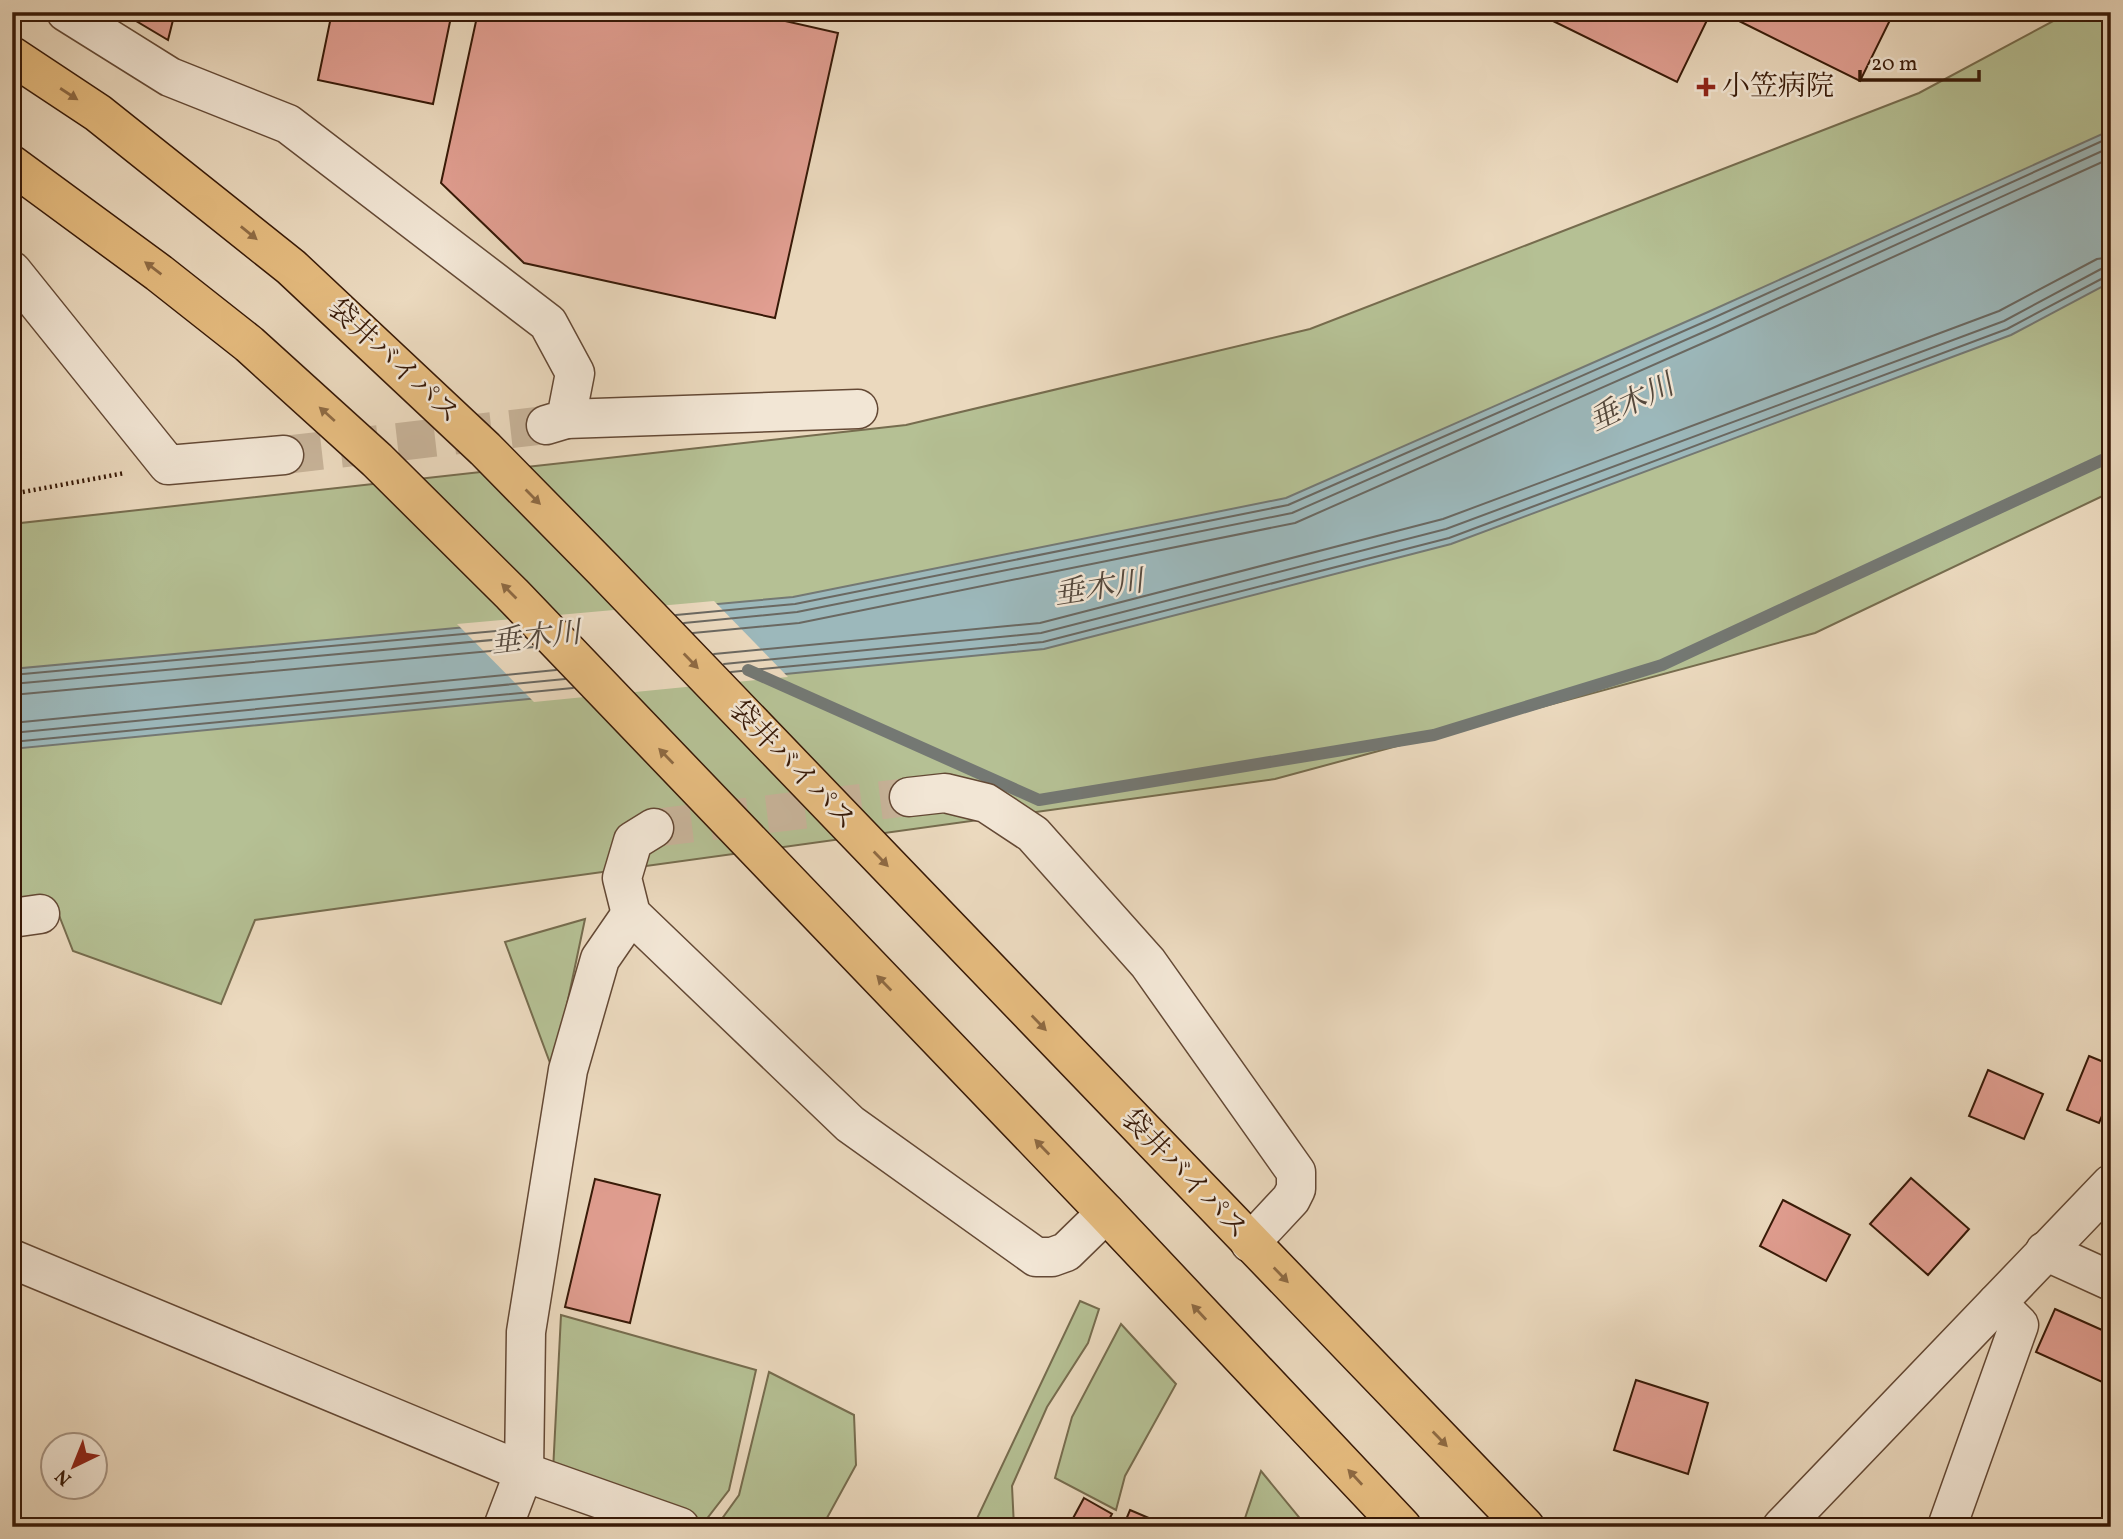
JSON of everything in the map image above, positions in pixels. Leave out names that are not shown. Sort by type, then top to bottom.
[{"type":"highway","name":"袋井バイパス","points":[[12,56],[98,113],[291,267],[485,449],[1525,1527]]},
{"type":"highway","points":[[15,173],[159,273],[249,344],[377,460],[512,594],[1106,1213],[1402,1527]]},
{"type":"street","points":[[66,12],[170,76],[288,124],[548,323],[575,373],[556,422],[858,409]]},
{"type":"street","points":[[12,271],[168,466],[284,454]]},
{"type":"street","points":[[909,797],[944,793],[986,803],[1033,834],[1148,963],[1296,1172],[1297,1189],[1291,1199],[1250,1243]]},
{"type":"street","points":[[654,828],[634,841],[622,878],[631,914],[850,1124],[1036,1257],[1052,1257],[1066,1252],[1106,1213]]},
{"type":"street","points":[[503,1527],[524,1472],[526,1332],[568,1070],[600,959],[631,914]]},
{"type":"street","points":[[1782,1527],[2111,1184]]},
{"type":"street","points":[[2045,1251],[2111,1281]]},
{"type":"street","points":[[12,1259],[524,1472],[680,1527]]},
{"type":"street","points":[[1947,1527],[2019,1325],[1997,1303]]},
{"type":"path","points":[[12,494],[168,466]]},
{"type":"green space","points":[[2070,12],[2111,12],[2111,492],[1815,633],[1275,779],[255,920],[221,1004],[73,951],[53,900],[12,907],[12,524],[906,425],[1310,329],[1919,93]]},
{"type":"green space","points":[[585,919],[553,1071],[505,942]]},
{"type":"green space","points":[[1080,1301],[1099,1309],[1088,1343],[1047,1407],[1012,1486],[1014,1527],[973,1527]]},
{"type":"green space","points":[[561,1315],[756,1370],[729,1490],[702,1525],[553,1471]]},
{"type":"green space","points":[[1121,1324],[1176,1384],[1125,1476],[1116,1510],[1055,1478],[1072,1417]]},
{"type":"green space","points":[[769,1372],[854,1415],[856,1465],[822,1527],[716,1527],[739,1495]]},
{"type":"green space","points":[[1261,1471],[1307,1527],[1242,1527]]},
{"type":"water","name":"垂木川","points":[[2111,130],[2111,282],[2011,335],[1451,544],[1044,649],[12,749],[12,669],[793,597],[1286,498]]},
{"type":"pier","points":[[714,601],[788,677],[534,702],[457,624]]},
{"type":"building","points":[[121,12],[175,12],[168,40]]},
{"type":"building","points":[[332,12],[452,12],[433,104],[318,80]]},
{"type":"building","points":[[478,12],[746,12],[838,33],[775,318],[524,263],[441,183]]},
{"type":"building","points":[[1555,12],[1711,12],[1677,82],[1551,20]]},
{"type":"building","points":[[1721,12],[1894,12],[1860,81]]},
{"type":"building","points":[[2089,1056],[2111,1065],[2111,1095],[2099,1123],[2067,1110]]},
{"type":"building","points":[[1988,1070],[2043,1094],[2024,1139],[1969,1116]]},
{"type":"building","points":[[1911,1178],[1969,1229],[1928,1275],[1870,1224]]},
{"type":"building","points":[[595,1179],[660,1195],[630,1323],[565,1307]]},
{"type":"building","points":[[1783,1200],[1850,1235],[1826,1281],[1760,1246]]},
{"type":"building","points":[[2055,1309],[2111,1334],[2111,1386],[2036,1352]]},
{"type":"building","points":[[1636,1380],[1708,1403],[1688,1474],[1614,1450]]},
{"type":"building","points":[[1084,1498],[1112,1514],[1105,1527],[1079,1527],[1071,1522]]},
{"type":"building","points":[[1130,1510],[1170,1527],[1123,1527]]},
{"type":"waterway","points":[[748,670],[1039,800],[1434,735],[1662,665],[2111,456]]},
{"type":"tunnel","points":[[284,455],[546,425]]},
{"type":"tunnel","points":[[654,828],[909,797]]},
{"type":"place","name":"小笠病院","points":[[1706,87]]}]
